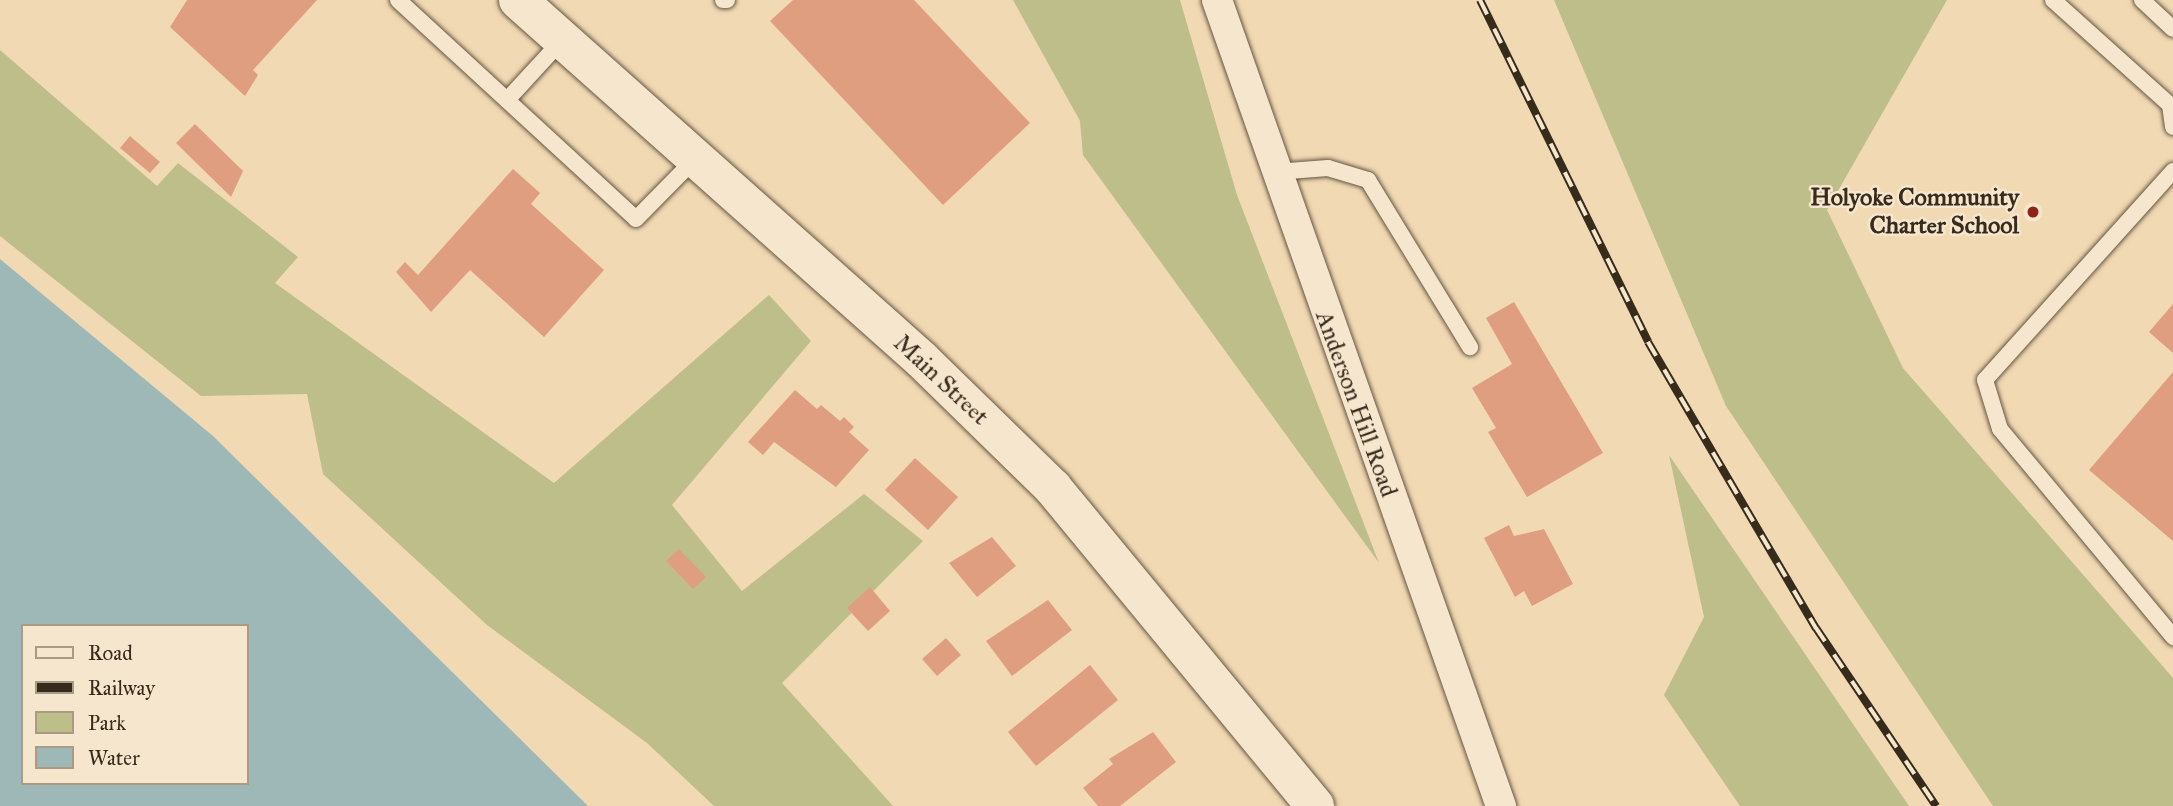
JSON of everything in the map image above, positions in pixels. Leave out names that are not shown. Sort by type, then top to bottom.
[{"type":"main road","name":"Main Street","points":[[518,0],[922,360],[1053,488],[1315,806]]},
{"type":"street","name":"Anderson Hill Road","points":[[1217,0],[1275,172],[1501,806]]},
{"type":"lane","points":[[398,0],[636,219],[695,159]]},
{"type":"lane","points":[[2053,0],[2170,105],[2173,127]]},
{"type":"lane","points":[[2142,0],[2173,29]]},
{"type":"lane","points":[[507,100],[563,39]]},
{"type":"lane","points":[[1275,172],[1328,167],[1368,180],[1470,347]]},
{"type":"lane","points":[[2173,171],[1985,380],[2000,429],[2173,637]]},
{"type":"green space","points":[[1013,0],[1180,0],[1237,195],[1379,563],[1083,155],[1080,121]]},
{"type":"green space","points":[[1554,0],[1947,0],[1827,210],[1903,368],[2173,678],[2173,806],[1993,806],[1726,406]]},
{"type":"green space","points":[[0,50],[157,186],[178,163],[298,257],[275,283],[554,483],[769,295],[811,341],[672,505],[742,591],[864,494],[923,541],[782,683],[893,806],[714,806],[647,743],[487,625],[323,474],[307,394],[201,396],[0,236]]},
{"type":"green space","points":[[1669,455],[1909,806],[1740,806],[1664,695],[1704,617]]},
{"type":"water","points":[[0,259],[213,436],[588,806],[0,806]]},
{"type":"building","points":[[187,0],[317,0],[253,70],[258,75],[245,96],[170,27]]},
{"type":"building","points":[[793,0],[914,0],[1030,123],[943,205],[770,21]]},
{"type":"building","points":[[195,124],[243,171],[231,197],[176,143]]},
{"type":"building","points":[[130,136],[160,162],[150,173],[120,148]]},
{"type":"building","points":[[513,169],[540,193],[531,204],[604,270],[544,337],[470,270],[431,312],[396,272],[405,262],[418,275]]},
{"type":"building","points":[[1514,302],[1603,453],[1527,497],[1488,432],[1496,428],[1472,388],[1512,364],[1486,318]]},
{"type":"building","points":[[2173,304],[2173,353],[2149,332]]},
{"type":"building","points":[[2173,372],[2173,541],[2089,470]]},
{"type":"building","points":[[795,390],[817,409],[821,405],[840,421],[844,417],[854,427],[849,432],[869,450],[836,487],[774,442],[763,455],[748,442]]},
{"type":"building","points":[[915,458],[958,497],[928,530],[885,490]]},
{"type":"building","points":[[1509,525],[1514,536],[1544,529],[1573,584],[1532,606],[1524,591],[1515,597],[1484,538]]},
{"type":"building","points":[[992,537],[1016,566],[977,597],[949,563]]},
{"type":"building","points":[[679,549],[706,577],[693,589],[666,561]]},
{"type":"building","points":[[870,587],[890,611],[868,631],[847,608]]},
{"type":"building","points":[[1048,600],[1072,630],[1012,676],[986,641]]},
{"type":"building","points":[[946,638],[961,655],[937,676],[922,659]]},
{"type":"building","points":[[1090,665],[1118,700],[1036,766],[1008,732]]},
{"type":"building","points":[[1153,732],[1176,762],[1120,806],[1098,806],[1083,788],[1113,764],[1109,759]]},
{"type":"railway","points":[[1480,0],[1648,342],[1816,628],[1936,806]]},
{"type":"place","name":"Holyoke Community Charter School","points":[[2033,212]]}]
